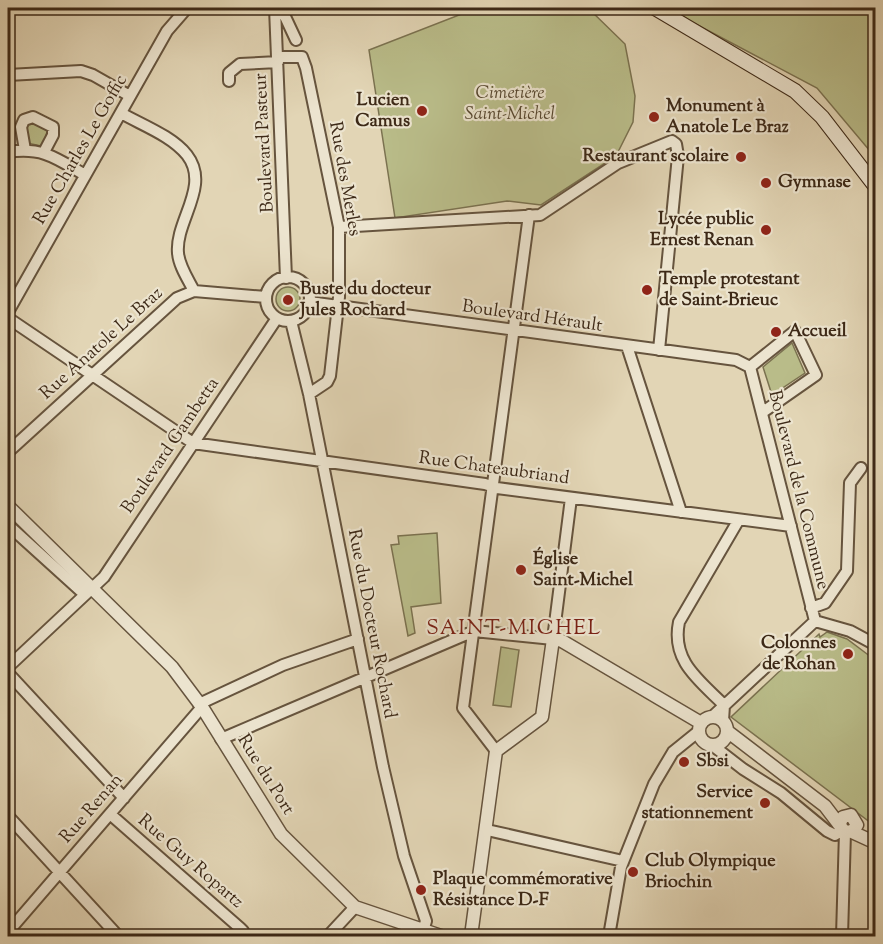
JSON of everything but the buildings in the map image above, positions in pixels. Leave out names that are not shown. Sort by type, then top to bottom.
[{"type":"main road","points":[[655,8],[795,91],[822,117],[876,187]]},
{"type":"street","name":"Rue Charles Le Goffic","points":[[8,312],[167,32],[187,8]]},
{"type":"street","name":"Boulevard Pasteur","points":[[275,8],[286,278]]},
{"type":"street","points":[[281,8],[296,40]]},
{"type":"street","name":"Rue des Merles","points":[[277,59],[302,57],[339,227],[339,307],[330,376],[327,382],[309,394]]},
{"type":"street","points":[[229,81],[229,73],[240,63],[277,59]]},
{"type":"street","points":[[8,75],[81,71],[93,75],[130,96]]},
{"type":"street","points":[[121,113],[179,147],[188,156],[194,171],[195,187],[178,240],[177,254],[194,291],[266,297]]},
{"type":"street","points":[[25,150],[21,127],[24,120],[33,117],[53,127],[53,135],[44,152]]},
{"type":"street","points":[[339,227],[540,215],[618,163],[673,143],[659,350]]},
{"type":"street","points":[[8,152],[25,150],[44,152],[85,175]]},
{"type":"street","points":[[471,936],[496,751],[463,708],[530,215]]},
{"type":"street","points":[[286,278],[303,284],[309,302],[303,314],[291,321],[277,318],[268,309],[266,297],[273,284],[286,278]]},
{"type":"street","name":"Rue Anatole Le Braz","points":[[8,452],[177,298],[194,291]]},
{"type":"street","name":"Boulevard Hérault","points":[[309,302],[736,360],[750,367]]},
{"type":"street","points":[[8,318],[193,443]]},
{"type":"street","name":"Boulevard Gambetta","points":[[8,667],[104,577],[277,318]]},
{"type":"street","name":"Rue du Docteur Rochard","points":[[291,321],[309,394],[365,676],[404,855],[426,921],[423,931]]},
{"type":"street","points":[[750,367],[795,331],[816,375],[763,412]]},
{"type":"street","points":[[627,346],[681,512]]},
{"type":"street","name":"Boulevard de la Commune","points":[[750,367],[815,621]]},
{"type":"street","name":"Rue Chateaubriand","points":[[193,443],[485,484],[492,488],[791,526]]},
{"type":"street","points":[[811,608],[825,603],[847,571],[850,483],[861,468]]},
{"type":"street","points":[[496,751],[542,717],[571,498]]},
{"type":"street","name":"Rue du Port","points":[[8,506],[88,582],[91,590],[172,667],[200,706],[281,834],[355,907],[441,936]]},
{"type":"street","points":[[724,705],[684,663],[678,651],[676,637],[679,622],[738,521]]},
{"type":"street","points":[[8,525],[82,592],[91,590]]},
{"type":"street","points":[[609,936],[623,861],[666,761],[680,747],[712,731],[724,705],[815,621],[850,631],[876,645]]},
{"type":"street","points":[[221,739],[474,631],[562,640],[712,731],[747,748],[825,806],[847,826],[873,842]]},
{"type":"street","points":[[200,706],[283,665],[358,639]]},
{"type":"street","points":[[8,673],[124,798]]},
{"type":"street","name":"Rue Renan","points":[[8,932],[200,706]]},
{"type":"street","points":[[712,731],[743,769],[781,793],[828,831],[835,835],[847,826]]},
{"type":"street","name":"Rue Guy Ropartz","points":[[110,814],[240,928],[243,931],[241,936]]},
{"type":"street","points":[[8,816],[118,936]]},
{"type":"street","points":[[842,936],[847,826]]},
{"type":"street","points":[[487,830],[623,861]]},
{"type":"street","points":[[328,936],[355,907]]},
{"type":"green space","name":"Cimetière Saint-Michel","points":[[477,8],[588,8],[625,44],[635,96],[633,122],[616,156],[541,205],[507,201],[395,218],[369,50]]},
{"type":"green space","points":[[670,8],[875,8],[875,157],[817,88],[690,21]]},
{"type":"green space","points":[[31,120],[48,128],[44,144],[41,146],[27,143],[24,127]]},
{"type":"green space","points":[[283,287],[293,287],[300,294],[300,304],[293,311],[283,311],[276,304],[276,294]]},
{"type":"green space","points":[[792,343],[805,373],[772,395],[763,367]]},
{"type":"green space","points":[[437,533],[441,603],[411,607],[415,633],[408,636],[391,545],[399,544],[398,536]]},
{"type":"green space","points":[[827,632],[847,639],[875,660],[875,826],[731,717],[819,634],[820,637]]},
{"type":"green space","points":[[501,647],[519,650],[511,707],[493,705]]},
{"type":"place","name":"Lucien Camus","points":[[422,111]]},
{"type":"place","name":"Monument à Anatole Le Braz","points":[[654,117]]},
{"type":"place","name":"Restaurant scolaire","points":[[741,157]]},
{"type":"place","name":"Gymnase","points":[[766,183]]},
{"type":"place","name":"Lycée public Ernest Renan","points":[[766,230]]},
{"type":"place","name":"Temple protestant de Saint-Brieuc","points":[[647,290]]},
{"type":"place","name":"Buste du docteur Jules Rochard","points":[[288,300]]},
{"type":"place","name":"Accueil","points":[[776,332]]},
{"type":"place","name":"Église Saint-Michel","points":[[521,570]]},
{"type":"place","name":"Colonnes de Rohan","points":[[848,654]]},
{"type":"place","name":"Sbsi","points":[[684,762]]},
{"type":"place","name":"Service stationnement","points":[[765,803]]},
{"type":"place","name":"Club Olympique Briochin","points":[[633,872]]},
{"type":"place","name":"Plaque commémorative Résistance D-F","points":[[421,890]]},
{"type":"district","name":"SAINT-MICHEL","points":[[514,629]]}]
